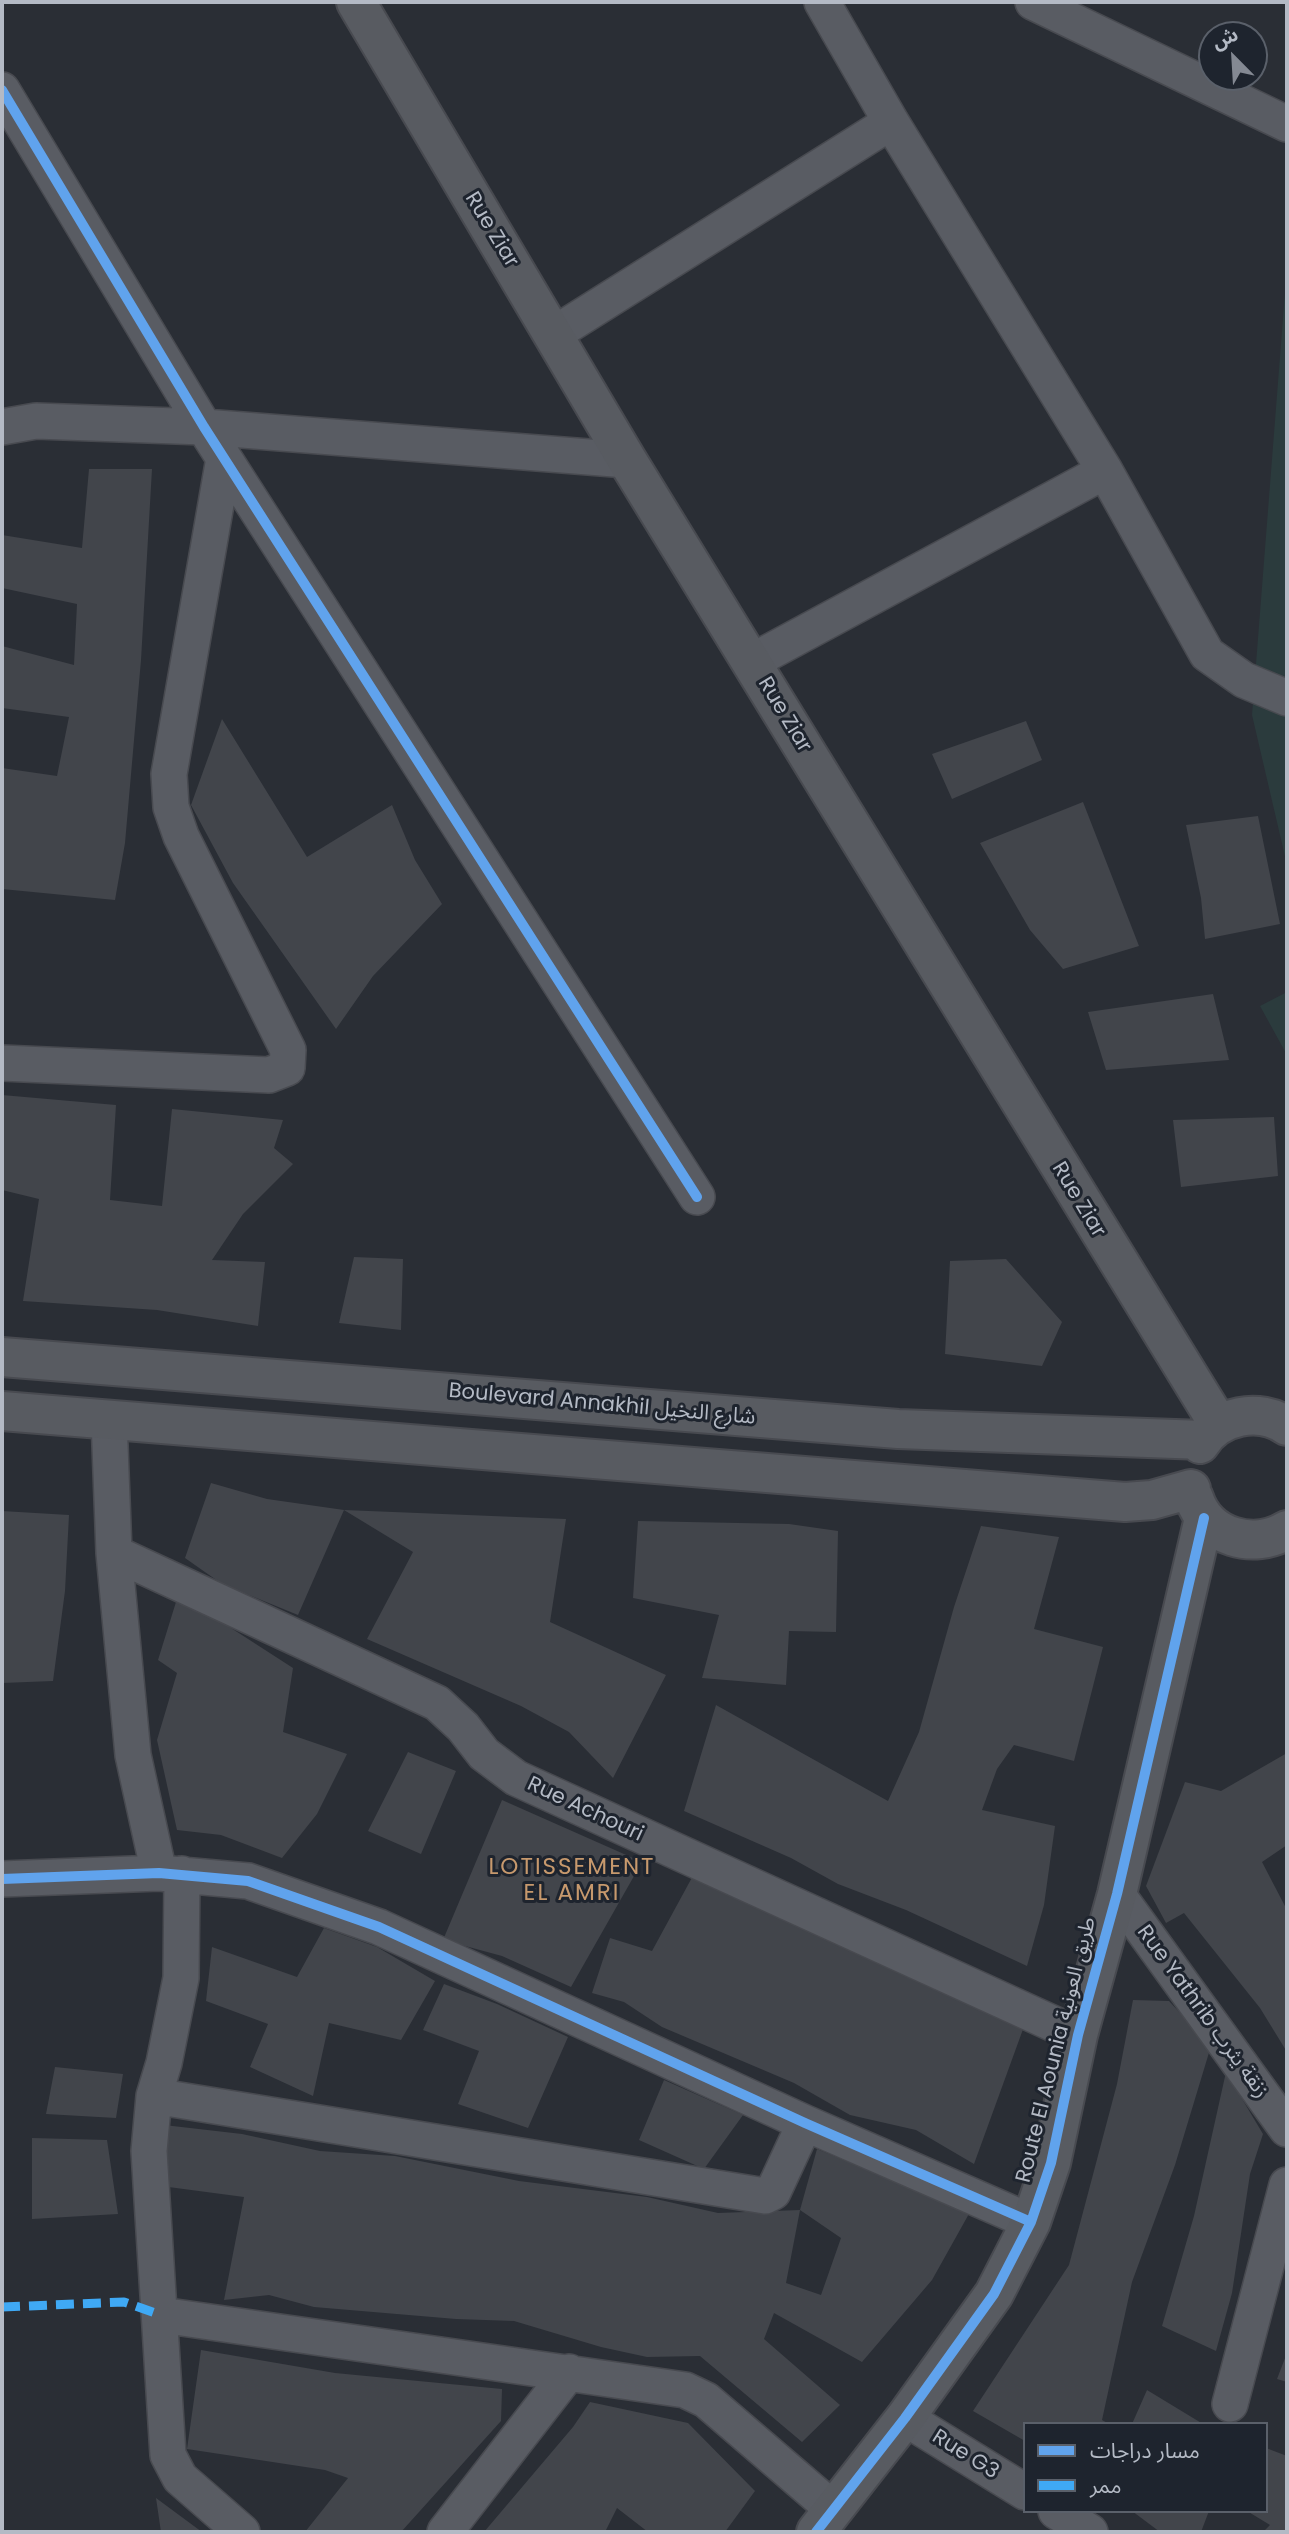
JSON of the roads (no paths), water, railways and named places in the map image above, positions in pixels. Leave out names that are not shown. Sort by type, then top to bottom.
[{"type":"main road","name":"Rue Ziar","points":[[355,2],[1211,1433]]},
{"type":"main road","name":"Boulevard Annakhil شارع النخيل","points":[[2,1357],[898,1429],[1211,1433],[1238,1417],[1260,1415],[1285,1422]]},
{"type":"main road","points":[[2,1411],[1125,1502],[1152,1500],[1198,1504],[1230,1536],[1246,1540],[1277,1536],[1287,1530]]},
{"type":"main road","name":"Route El Aounia طريق العونية","points":[[825,2521],[905,2418],[994,2294],[1031,2222],[1051,2163],[1078,2035],[1117,1894],[1198,1504],[1190,1472],[1211,1433]]},
{"type":"street","points":[[822,2],[891,122],[1105,471],[1207,654],[1244,680],[1287,698]]},
{"type":"street","points":[[1033,2],[1287,124]]},
{"type":"street","points":[[2,90],[204,427],[697,1197]]},
{"type":"street","points":[[554,334],[891,122]]},
{"type":"street","points":[[2,426],[36,421],[204,427],[627,460]]},
{"type":"street","points":[[2,1062],[270,1075],[287,1068],[288,1050],[181,836],[171,807],[169,774],[224,458]]},
{"type":"street","points":[[751,662],[1105,471]]},
{"type":"street","points":[[109,1419],[114,1553],[133,1755],[171,1874],[181,1978],[164,2063],[154,2096],[149,2151],[168,2455],[180,2478],[242,2532]]},
{"type":"street","name":"Rue Achouri","points":[[114,1553],[437,1703],[463,1727],[484,1754],[516,1778],[1078,2035]]},
{"type":"street","points":[[2,1879],[171,1874],[248,1881],[379,1927],[805,2123],[1031,2222]]},
{"type":"street","name":"Rue Yathrib زنقة يثرب","points":[[1117,1894],[1287,2129]]},
{"type":"street","points":[[154,2096],[765,2196],[772,2192],[805,2123]]},
{"type":"street","points":[[1230,2404],[1287,2185]]},
{"type":"street","points":[[161,2315],[685,2390],[706,2400],[825,2521]]},
{"type":"street","points":[[445,2532],[569,2372]]},
{"type":"street","name":"Rue G3","points":[[905,2418],[1023,2491]]},
{"type":"street","points":[[1059,2513],[1090,2532]]},
{"type":"district","name":"LOTISSEMENT EL AMRI","points":[[572,1881]]}]
